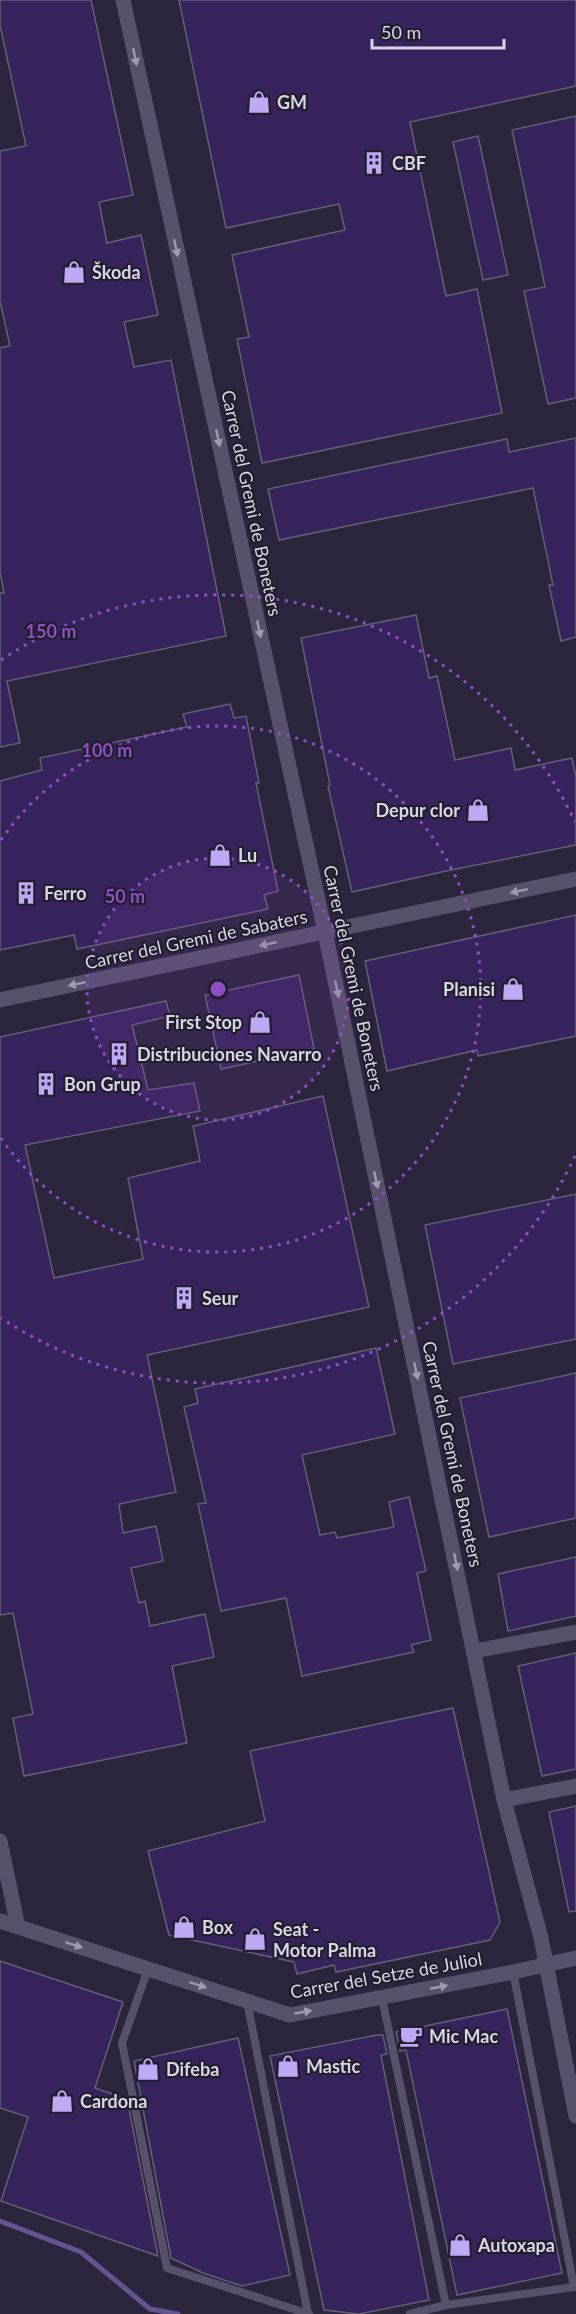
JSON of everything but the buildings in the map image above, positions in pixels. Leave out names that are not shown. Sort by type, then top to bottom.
[{"type":"street","name":"Carrer del Gremi de Boneters","points":[[123,0],[325,932],[504,1800],[546,1964],[576,2116]]},
{"type":"street","name":"Carrer del Gremi de Sabaters","points":[[0,1000],[576,879]]},
{"type":"street","points":[[474,1651],[576,1632]]},
{"type":"street","points":[[504,1800],[576,1785]]},
{"type":"street","points":[[0,1841],[18,1927]]},
{"type":"street","name":"Carrer del Setze de Juliol","points":[[0,1921],[290,2015],[576,1958]]},
{"type":"lane","points":[[148,1969],[122,2043],[167,2268],[308,2314],[247,2001]]},
{"type":"lane","points":[[410,2314],[446,2305],[575,2287],[513,1972]]},
{"type":"lane","points":[[382,1998],[446,2305]]},
{"type":"shaded area","points":[[0,0],[576,0],[576,2314],[0,2314]]},
{"type":"waterway","points":[[0,2221],[81,2252],[150,2309],[178,2314]]},
{"type":"place","name":"GM","points":[[259,102]]},
{"type":"place","name":"CBF","points":[[374,163]]},
{"type":"place","name":"Škoda","points":[[74,272]]},
{"type":"place","name":"Depur clor","points":[[478,810]]},
{"type":"place","name":"Lu","points":[[220,855]]},
{"type":"place","name":"Ferro","points":[[26,893]]},
{"type":"place","name":"Planisi","points":[[513,989]]},
{"type":"place","name":"First Stop","points":[[260,1022]]},
{"type":"place","name":"Distribuciones Navarro","points":[[119,1054]]},
{"type":"place","name":"Bon Grup","points":[[46,1084]]},
{"type":"place","name":"Seur","points":[[184,1298]]},
{"type":"place","name":"Box","points":[[184,1927]]},
{"type":"place","name":"Seat - Motor Palma","points":[[255,1939]]},
{"type":"place","name":"Mic Mac","points":[[411,2036]]},
{"type":"place","name":"Mastic","points":[[288,2066]]},
{"type":"place","name":"Difeba","points":[[148,2069]]},
{"type":"place","name":"Cardona","points":[[62,2101]]},
{"type":"place","name":"Autoxapa","points":[[460,2245]]}]
